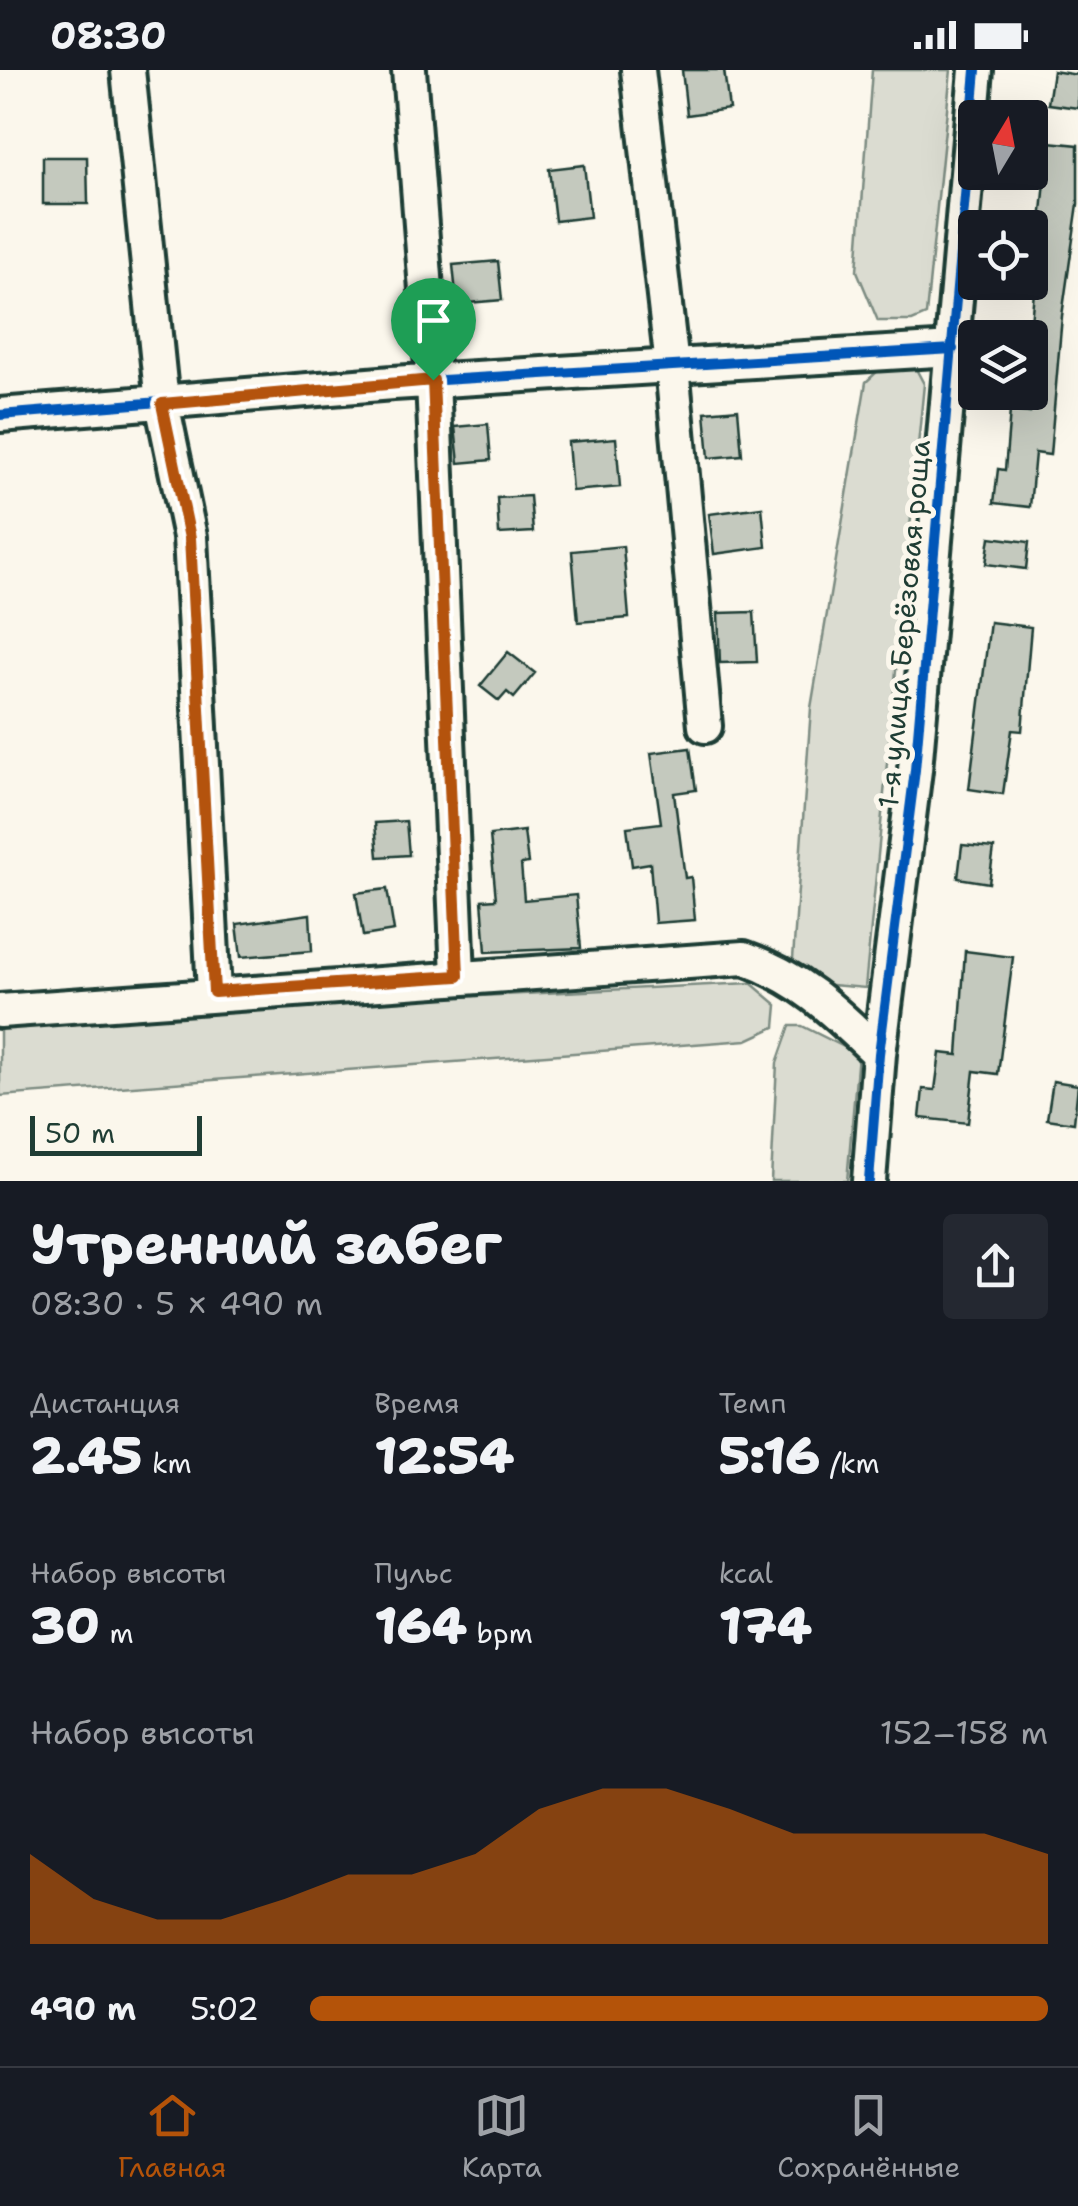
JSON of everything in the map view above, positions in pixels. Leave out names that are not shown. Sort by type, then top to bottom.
[{"type":"street","points":[[128,70],[162,404],[190,538],[214,992]]},
{"type":"street","points":[[410,70],[433,380],[458,976]]},
{"type":"street","points":[[638,70],[672,366],[705,726]]},
{"type":"street","name":"1-я улица Берёзовая роща","points":[[869,1181],[879,1054],[914,770],[976,70]]},
{"type":"street","points":[[0,416],[433,380],[953,349]]},
{"type":"street","points":[[0,1011],[214,992],[744,958],[781,971],[830,1007],[879,1054]]},
{"type":"shaded area","points":[[872,70],[951,70],[926,315],[912,321],[878,321],[857,271]]},
{"type":"shaded area","points":[[881,368],[916,369],[924,384],[865,988],[809,983],[793,959],[811,708],[866,382]]},
{"type":"shaded area","points":[[751,983],[777,1005],[775,1027],[747,1040],[0,1096],[0,1019]]},
{"type":"shaded area","points":[[790,1026],[802,1026],[858,1054],[847,1181],[771,1181],[777,1063]]},
{"type":"building","points":[[682,70],[724,70],[729,109],[687,115]]},
{"type":"building","points":[[1053,71],[1078,75],[1078,108],[1048,104]]},
{"type":"building","points":[[1049,142],[1078,145],[1078,204],[1062,316],[1050,455],[1035,453],[1030,507],[994,503],[998,469],[1005,470],[1010,411],[1048,410],[1048,320],[1031,320],[1033,300],[1048,300],[1048,210],[1042,210],[1044,190],[1048,190]]},
{"type":"building","points":[[43,157],[87,157],[88,204],[43,204]]},
{"type":"building","points":[[584,165],[590,217],[555,221],[549,169]]},
{"type":"building","points":[[498,261],[502,300],[457,304],[453,265]]},
{"type":"building","points":[[738,409],[742,455],[709,458],[705,412]]},
{"type":"building","points":[[488,424],[491,460],[459,463],[455,427]]},
{"type":"building","points":[[616,438],[620,487],[572,491],[568,442]]},
{"type":"building","points":[[530,496],[533,532],[499,534],[497,498]]},
{"type":"building","points":[[762,507],[766,547],[714,554],[709,514]]},
{"type":"building","points":[[990,537],[1029,542],[1026,569],[986,564]]},
{"type":"building","points":[[623,546],[629,618],[578,622],[572,551]]},
{"type":"building","points":[[754,612],[757,662],[720,663],[718,613]]},
{"type":"building","points":[[990,622],[1031,627],[1022,731],[1012,730],[1003,794],[969,789]]},
{"type":"building","points":[[508,652],[535,673],[514,698],[507,692],[499,701],[480,686]]},
{"type":"building","points":[[690,748],[696,790],[674,793],[685,878],[691,877],[695,920],[655,923],[650,863],[632,866],[627,827],[661,823],[651,753]]},
{"type":"building","points":[[406,821],[409,855],[378,857],[375,823]]},
{"type":"building","points":[[524,831],[528,863],[521,864],[524,900],[576,895],[581,948],[486,952],[482,900],[496,899],[490,835]]},
{"type":"building","points":[[962,845],[994,848],[989,883],[958,878]]},
{"type":"building","points":[[387,889],[394,931],[363,936],[356,893]]},
{"type":"building","points":[[310,914],[312,951],[241,957],[237,924]]},
{"type":"building","points":[[965,951],[1013,957],[998,1074],[974,1071],[968,1123],[920,1118],[923,1089],[935,1090],[940,1053],[958,1055]]},
{"type":"building","points":[[1053,1081],[1078,1085],[1074,1123],[1047,1119]]},
{"type":"cycle path","points":[[869,1181],[879,1054],[915,770],[976,70]]},
{"type":"cycle path","points":[[0,415],[393,383],[953,349]]},
{"type":"route","points":[[433,380],[458,976],[214,992],[190,538],[162,404],[433,380]]}]
